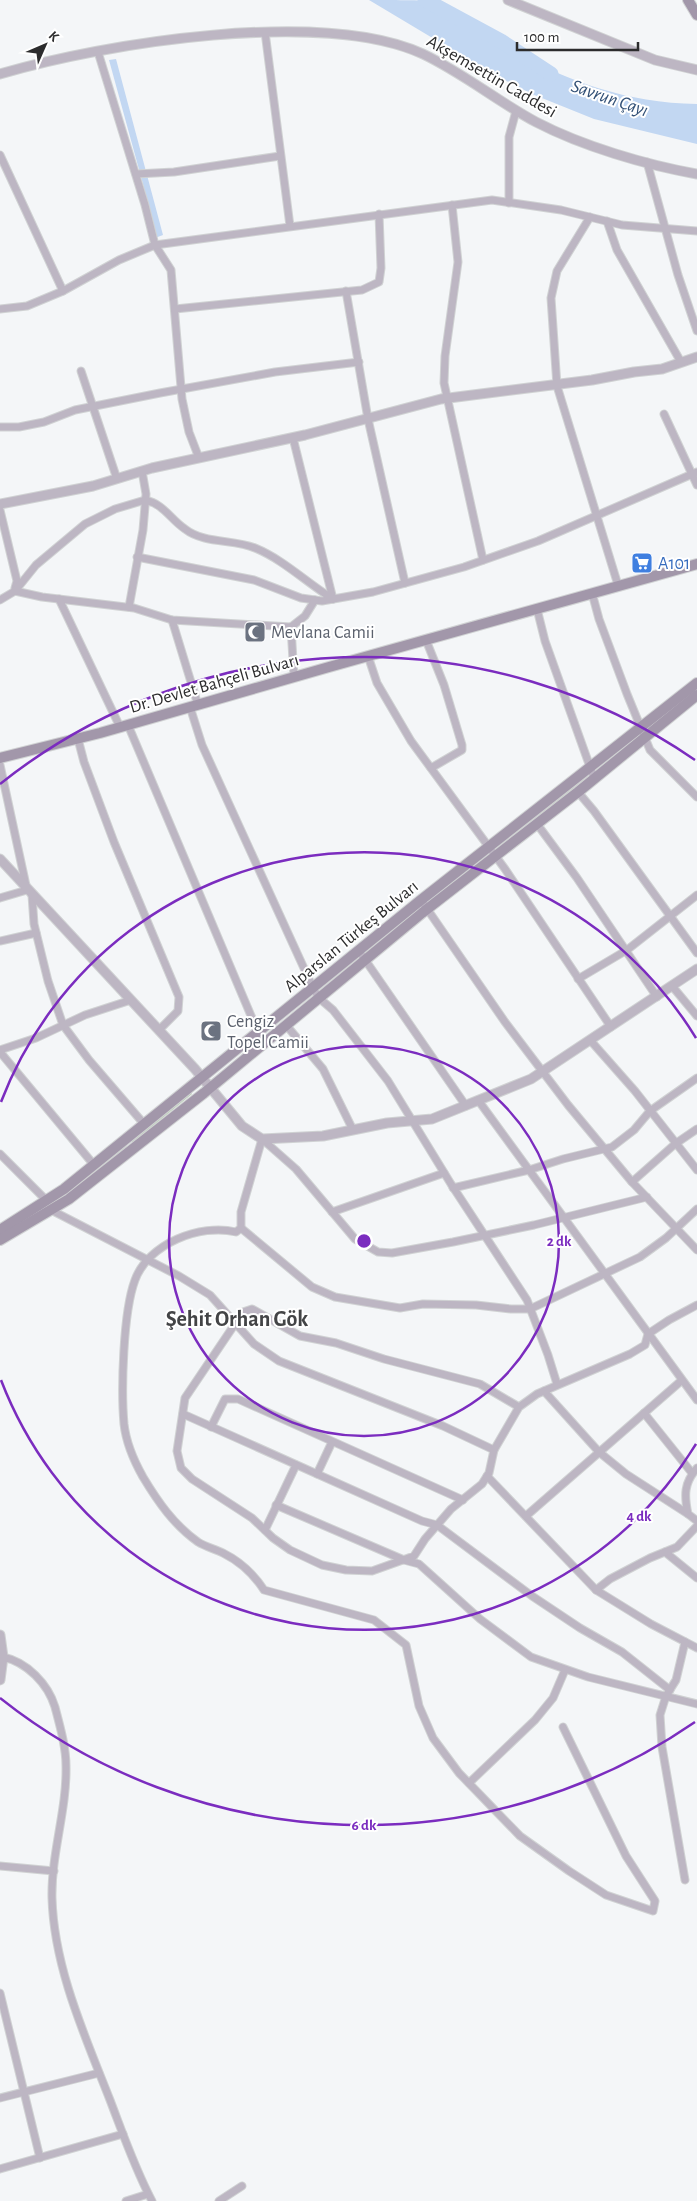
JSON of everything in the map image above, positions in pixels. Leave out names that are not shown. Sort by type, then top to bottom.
[{"type":"main road","points":[[688,0],[697,15]]},
{"type":"main road","name":"Dr. Devlet Bahçeli Bulvarı","points":[[0,758],[78,739],[697,564]]},
{"type":"main road","name":"Alparslan Türkeş Bulvarı","points":[[644,732],[697,683]]},
{"type":"main road","name":"Alparslan Türkeş Bulvarı","points":[[0,1230],[49,1205],[69,1199],[365,961],[492,852],[644,732],[697,694]]},
{"type":"main road","name":"Alparslan Türkeş Bulvarı","points":[[0,1240],[49,1205],[144,1124],[422,900],[537,824],[578,792],[592,773]]},
{"type":"street","points":[[508,0],[654,60],[697,70]]},
{"type":"street","points":[[265,32],[290,226]]},
{"type":"street","name":"Akşemsettin Caddesi","points":[[0,74],[36,64],[98,52],[191,38],[265,32],[355,35],[402,46],[443,64],[516,111],[566,135],[648,162],[697,174]]},
{"type":"street","points":[[98,52],[136,174],[155,244],[171,270],[181,390],[188,432],[199,458]]},
{"type":"street","points":[[510,203],[509,137],[516,111]]},
{"type":"street","points":[[0,155],[63,291]]},
{"type":"street","points":[[136,174],[174,172],[280,156]]},
{"type":"street","points":[[648,162],[697,331]]},
{"type":"street","points":[[0,309],[27,306],[63,291],[119,260],[155,244],[492,200],[561,210],[622,225],[697,231]]},
{"type":"street","points":[[452,205],[458,262],[445,356],[444,383],[483,560]]},
{"type":"street","points":[[175,309],[362,290],[379,282],[381,268],[379,214]]},
{"type":"street","points":[[590,217],[557,271],[551,298],[557,386],[618,585]]},
{"type":"street","points":[[606,221],[617,250],[681,362]]},
{"type":"street","points":[[346,291],[368,420],[405,583]]},
{"type":"street","points":[[0,504],[93,486],[142,471],[293,438],[448,398],[557,386],[662,368],[697,357]]},
{"type":"street","points":[[0,427],[19,427],[44,422],[76,410],[94,406],[275,372],[359,362]]},
{"type":"street","points":[[81,371],[117,479]]},
{"type":"street","points":[[664,414],[694,473],[697,485]]},
{"type":"street","points":[[293,438],[333,599]]},
{"type":"street","points":[[129,607],[138,558],[145,500],[142,471]]},
{"type":"street","points":[[138,558],[254,580],[301,598],[322,601],[373,592],[483,560],[538,540],[694,473]]},
{"type":"street","points":[[0,600],[15,591],[36,565],[85,524],[116,509],[145,500],[165,509],[185,530],[207,538],[255,548],[284,564],[333,599]]},
{"type":"street","points":[[0,510],[16,581],[15,591]]},
{"type":"street","points":[[15,591],[42,597],[129,607],[172,620],[292,627],[305,616],[314,600]]},
{"type":"street","points":[[592,593],[599,619],[650,750],[697,797]]},
{"type":"street","points":[[59,599],[124,726],[263,1044]]},
{"type":"street","points":[[537,609],[545,641],[592,773]]},
{"type":"street","points":[[172,620],[202,745],[313,988],[319,998],[333,1010],[388,1081],[444,1174],[527,1300],[557,1384]]},
{"type":"street","points":[[292,627],[294,677]]},
{"type":"street","points":[[426,640],[444,685],[462,745],[462,750],[431,768]]},
{"type":"street","points":[[368,656],[377,683],[411,741],[492,852],[611,1027]]},
{"type":"street","points":[[78,739],[84,762],[114,842],[179,998],[178,1010],[159,1030]]},
{"type":"street","points":[[0,764],[30,892],[36,932],[48,981],[63,1025],[89,1060],[144,1124]]},
{"type":"street","points":[[578,792],[594,811],[697,953]]},
{"type":"street","points":[[537,824],[627,950],[657,996]]},
{"type":"street","points":[[0,859],[159,1030],[242,1126],[262,1139],[296,1169],[355,1239],[378,1252],[392,1253],[564,1218],[647,1198]]},
{"type":"street","points":[[0,898],[30,892]]},
{"type":"street","points":[[578,979],[627,950],[697,895]]},
{"type":"street","points":[[422,900],[542,1072],[632,1182],[697,1250]]},
{"type":"street","points":[[0,941],[36,932]]},
{"type":"street","points":[[359,951],[466,1106]]},
{"type":"street","points":[[262,1139],[323,1136],[432,1119],[466,1106],[531,1079],[697,969]]},
{"type":"street","points":[[672,986],[697,1016]]},
{"type":"street","points":[[94,1165],[0,1051],[36,1038],[84,1015],[131,1000]]},
{"type":"street","points":[[286,1025],[322,1069],[353,1130]]},
{"type":"street","points":[[590,1040],[697,1170]]},
{"type":"street","points":[[453,1188],[529,1170],[612,1147],[634,1130],[650,1111],[697,1078]]},
{"type":"street","points":[[478,1100],[697,1400]]},
{"type":"street","points":[[632,1182],[675,1144],[697,1130]]},
{"type":"street","points":[[241,1228],[241,1212],[262,1139]]},
{"type":"street","points":[[0,1154],[49,1205],[210,1295],[234,1324],[254,1344],[279,1361],[442,1426],[494,1450]]},
{"type":"street","points":[[332,1212],[444,1174]]},
{"type":"street","points":[[241,1228],[312,1287],[334,1297],[400,1308],[423,1304],[530,1309],[640,1257],[677,1228],[697,1209]]},
{"type":"street","points":[[241,1228],[236,1232],[222,1228],[189,1234],[146,1260],[135,1280],[128,1313],[123,1398],[124,1425],[132,1455],[164,1511],[184,1532],[201,1544],[241,1562],[264,1590],[374,1620],[406,1645],[419,1706],[433,1738],[469,1783],[520,1836],[569,1871],[606,1895],[653,1911],[655,1901],[626,1856],[563,1727]]},
{"type":"street","points":[[519,1407],[480,1384],[384,1359],[336,1343],[300,1336],[252,1309],[243,1312],[185,1398],[177,1451],[181,1468],[192,1479],[252,1518],[290,1550],[322,1564],[346,1570],[372,1571],[414,1556],[451,1509],[482,1484],[487,1476],[494,1450],[519,1407],[557,1384],[630,1354],[644,1345],[648,1334],[669,1320],[696,1307]]},
{"type":"street","points":[[526,1516],[681,1380]]},
{"type":"street","points":[[544,1391],[599,1452],[626,1474],[697,1521]]},
{"type":"street","points":[[211,1427],[225,1399],[238,1399],[463,1500]]},
{"type":"street","points":[[644,1413],[695,1471],[688,1478],[685,1500],[688,1514]]},
{"type":"street","points":[[183,1414],[422,1521],[437,1525],[532,1596],[580,1628],[622,1652],[668,1693]]},
{"type":"street","points":[[317,1474],[332,1442]]},
{"type":"street","points":[[265,1530],[296,1465]]},
{"type":"street","points":[[487,1476],[596,1590],[697,1648]]},
{"type":"street","points":[[276,1505],[404,1560],[419,1564],[480,1619],[531,1657],[566,1670],[628,1688],[668,1693],[697,1704]]},
{"type":"street","points":[[596,1590],[610,1579],[677,1547],[697,1526]]},
{"type":"street","points":[[665,1552],[697,1578]]},
{"type":"street","points":[[0,1635],[3,1657],[0,1680]]},
{"type":"street","points":[[684,1880],[662,1748],[660,1715],[668,1693],[676,1680],[685,1642]]},
{"type":"street","points":[[3,1657],[20,1663],[35,1676],[49,1692],[55,1707],[64,1749],[66,1772],[54,1871],[53,1912],[63,1968],[74,2006],[123,2134],[150,2198],[126,2201]]},
{"type":"street","points":[[469,1783],[535,1720],[553,1698],[566,1670]]},
{"type":"street","points":[[0,1866],[54,1871]]},
{"type":"street","points":[[0,1993],[40,2158]]},
{"type":"street","points":[[0,2098],[99,2073]]},
{"type":"street","points":[[0,2169],[123,2134]]},
{"type":"street","points":[[219,2201],[242,2186]]},
{"type":"green space","points":[[588,777],[500,847],[500,845]]},
{"type":"green space","points":[[191,1092],[192,1094],[132,1143],[132,1141]]},
{"type":"green space","points":[[127,1147],[64,1198],[63,1196]]},
{"type":"water","points":[[369,0],[430,1],[513,52],[588,85],[641,99],[697,104],[697,144],[594,119],[532,94],[491,73]]},
{"type":"water","points":[[116,59],[163,235],[155,238],[143,184],[109,60]]},
{"type":"waterway","name":"Savrun Çayı","points":[[425,0],[501,41],[551,74]]},
{"type":"place","name":"A101","points":[[642,563]]},
{"type":"place","name":"Mevlana Camii","points":[[255,632]]},
{"type":"place","name":"Cengiz Topel Camii","points":[[211,1031]]},
{"type":"district","name":"Şehit Orhan Gök","points":[[237,1318]]}]
